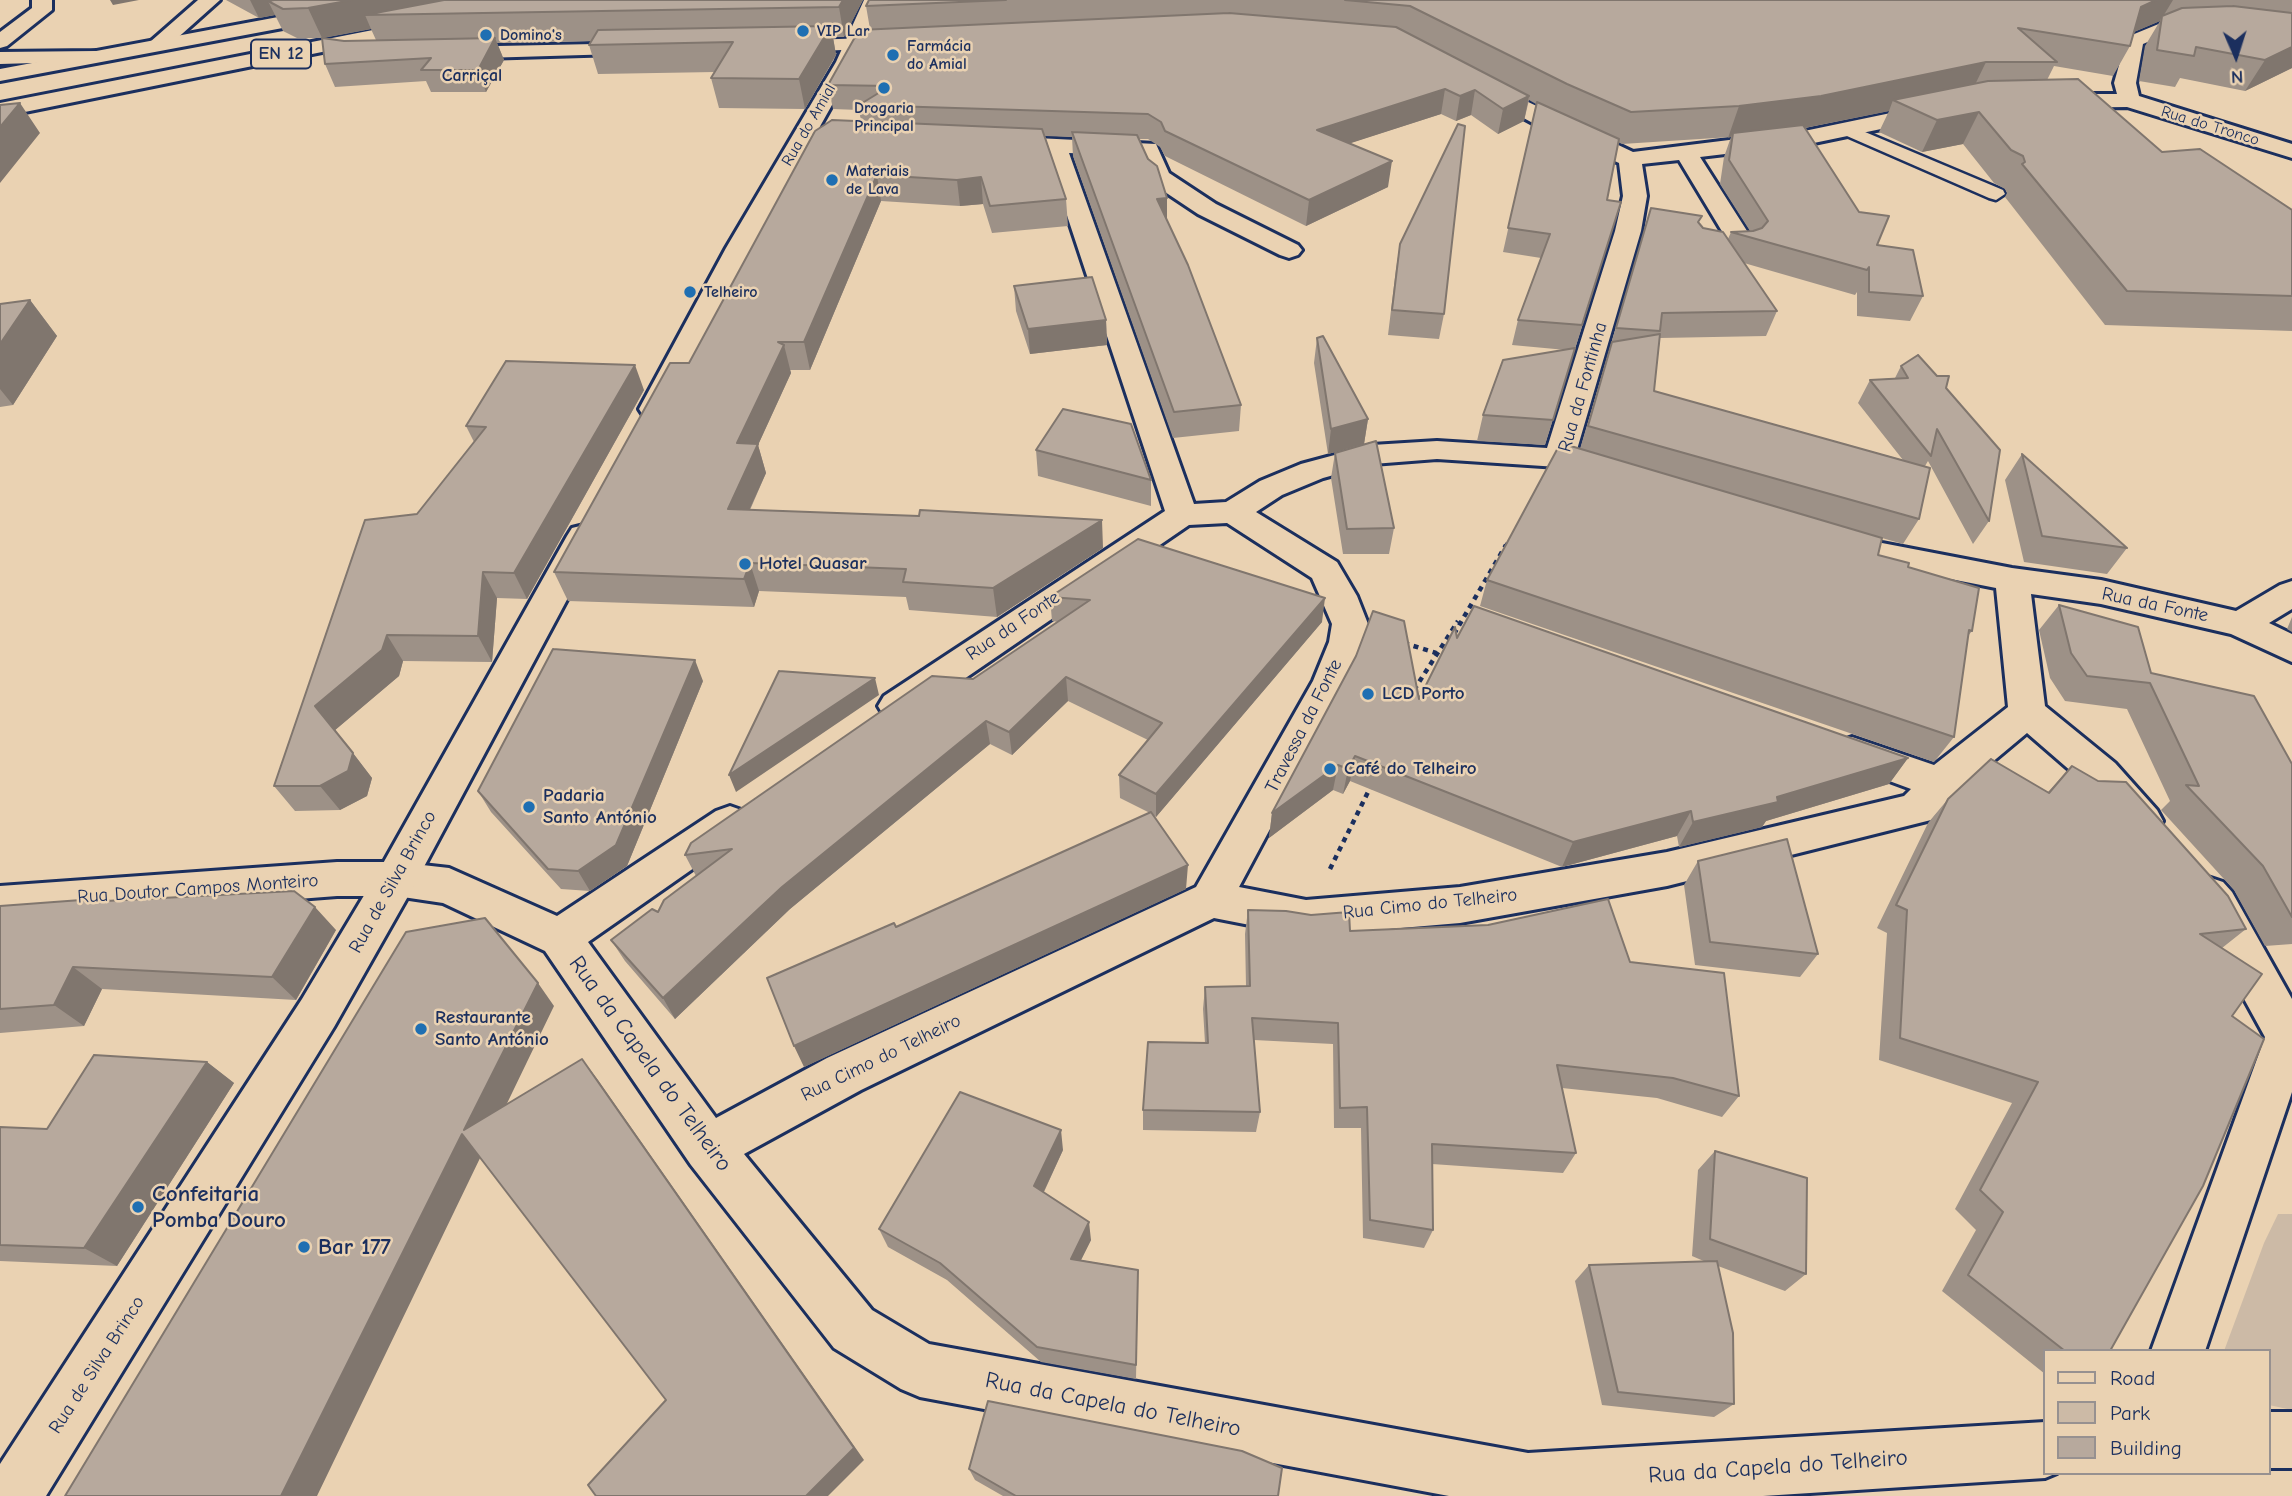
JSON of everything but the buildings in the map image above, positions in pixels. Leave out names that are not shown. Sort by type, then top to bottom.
[{"type":"street","points":[[0,42],[42,10],[41,0]]},
{"type":"street","points":[[156,46],[210,0]]},
{"type":"street","name":"EN 12","points":[[0,75],[400,0]]},
{"type":"street","name":"Rua do Amial","points":[[633,448],[739,248],[854,45],[874,0]]},
{"type":"street","name":"EN 12","points":[[0,110],[447,22]]},
{"type":"street","points":[[2129,100],[2124,83],[2134,41],[2161,29],[2215,27],[2292,37]]},
{"type":"street","points":[[765,47],[922,42]]},
{"type":"street","points":[[307,49],[354,54],[395,54]]},
{"type":"street","points":[[422,53],[669,49]]},
{"type":"street","points":[[0,58],[96,57]]},
{"type":"street","points":[[1467,78],[1630,159],[1809,137],[1960,106]]},
{"type":"street","name":"Rua do Tronco","points":[[2023,101],[2129,100],[2292,151]]},
{"type":"street","points":[[804,135],[829,135]]},
{"type":"street","points":[[975,142],[1148,149],[1158,177],[1208,209],[1289,250]]},
{"type":"street","points":[[1055,145],[1182,515]]},
{"type":"street","points":[[1685,151],[1743,245],[1705,246]]},
{"type":"street","name":"Rua da Fontinha","points":[[1613,474],[1559,458],[1628,231],[1635,195],[1630,159]]},
{"type":"street","name":"Rua da Fonte","points":[[870,724],[1182,515],[1233,512],[1271,488],[1311,471],[1372,455],[1437,450],[1559,458]]},
{"type":"street","name":"Rua de Silva Brinco","points":[[13,1496],[241,1139],[396,879],[600,508]]},
{"type":"street","name":"Travessa da Fonte","points":[[1211,900],[1331,681],[1347,642],[1350,624],[1340,596],[1325,570],[1233,512]]},
{"type":"street","points":[[1800,530],[1880,554],[2011,580],[2027,712],[2101,774],[2217,905],[2290,1041],[2179,1349]]},
{"type":"street","name":"Rua da Fonte","points":[[2011,580],[2101,592],[2241,624],[2292,649]]},
{"type":"street","points":[[2241,624],[2292,593]]},
{"type":"street","name":"Rua Cimo do Telheiro","points":[[708,1148],[844,1074],[1211,900],[1306,918],[1460,905],[1667,869],[1917,809],[1940,783],[2027,712]]},
{"type":"street","points":[[1824,742],[1940,783]]},
{"type":"street","points":[[561,938],[757,803]]},
{"type":"street","name":"Rua Doutor Campos Monteiro","points":[[0,904],[337,879],[396,879]]},
{"type":"street","name":"Rua da Capela do Telheiro","points":[[396,879],[449,886],[561,938],[708,1148],[853,1329],[920,1370],[1525,1489],[2044,1450]]},
{"type":"street","points":[[2271,1440],[2292,1440]]},
{"type":"lane","points":[[1846,129],[1996,194]]},
{"type":"path","points":[[1415,705],[1511,536]]},
{"type":"path","points":[[1409,698],[1464,615]]},
{"type":"path","points":[[1306,918],[1375,778]]},
{"type":"path","points":[[1362,790],[1362,802]]},
{"type":"green space","points":[[2278,1214],[2292,1214],[2292,1410],[2271,1405],[2271,1349],[2225,1349],[2264,1243]]},
{"type":"place","name":"VIP Lar","points":[[803,31]]},
{"type":"place","name":"Domino's","points":[[486,35]]},
{"type":"place","name":"Farmácia do Amial","points":[[893,55]]},
{"type":"place","name":"Drogaria Principal","points":[[884,88]]},
{"type":"place","name":"Materiais de Lava","points":[[832,180]]},
{"type":"place","name":"Telheiro","points":[[690,292]]},
{"type":"place","name":"Hotel Quasar","points":[[745,564]]},
{"type":"place","name":"LCD Porto","points":[[1368,694]]},
{"type":"place","name":"Café do Telheiro","points":[[1330,769]]},
{"type":"place","name":"Padaria Santo António","points":[[529,807]]},
{"type":"place","name":"Restaurante Santo António","points":[[421,1029]]},
{"type":"place","name":"Confeitaria Pomba Douro","points":[[138,1207]]},
{"type":"place","name":"Bar 177","points":[[304,1247]]},
{"type":"district","name":"Carriçal","points":[[472,76]]}]
